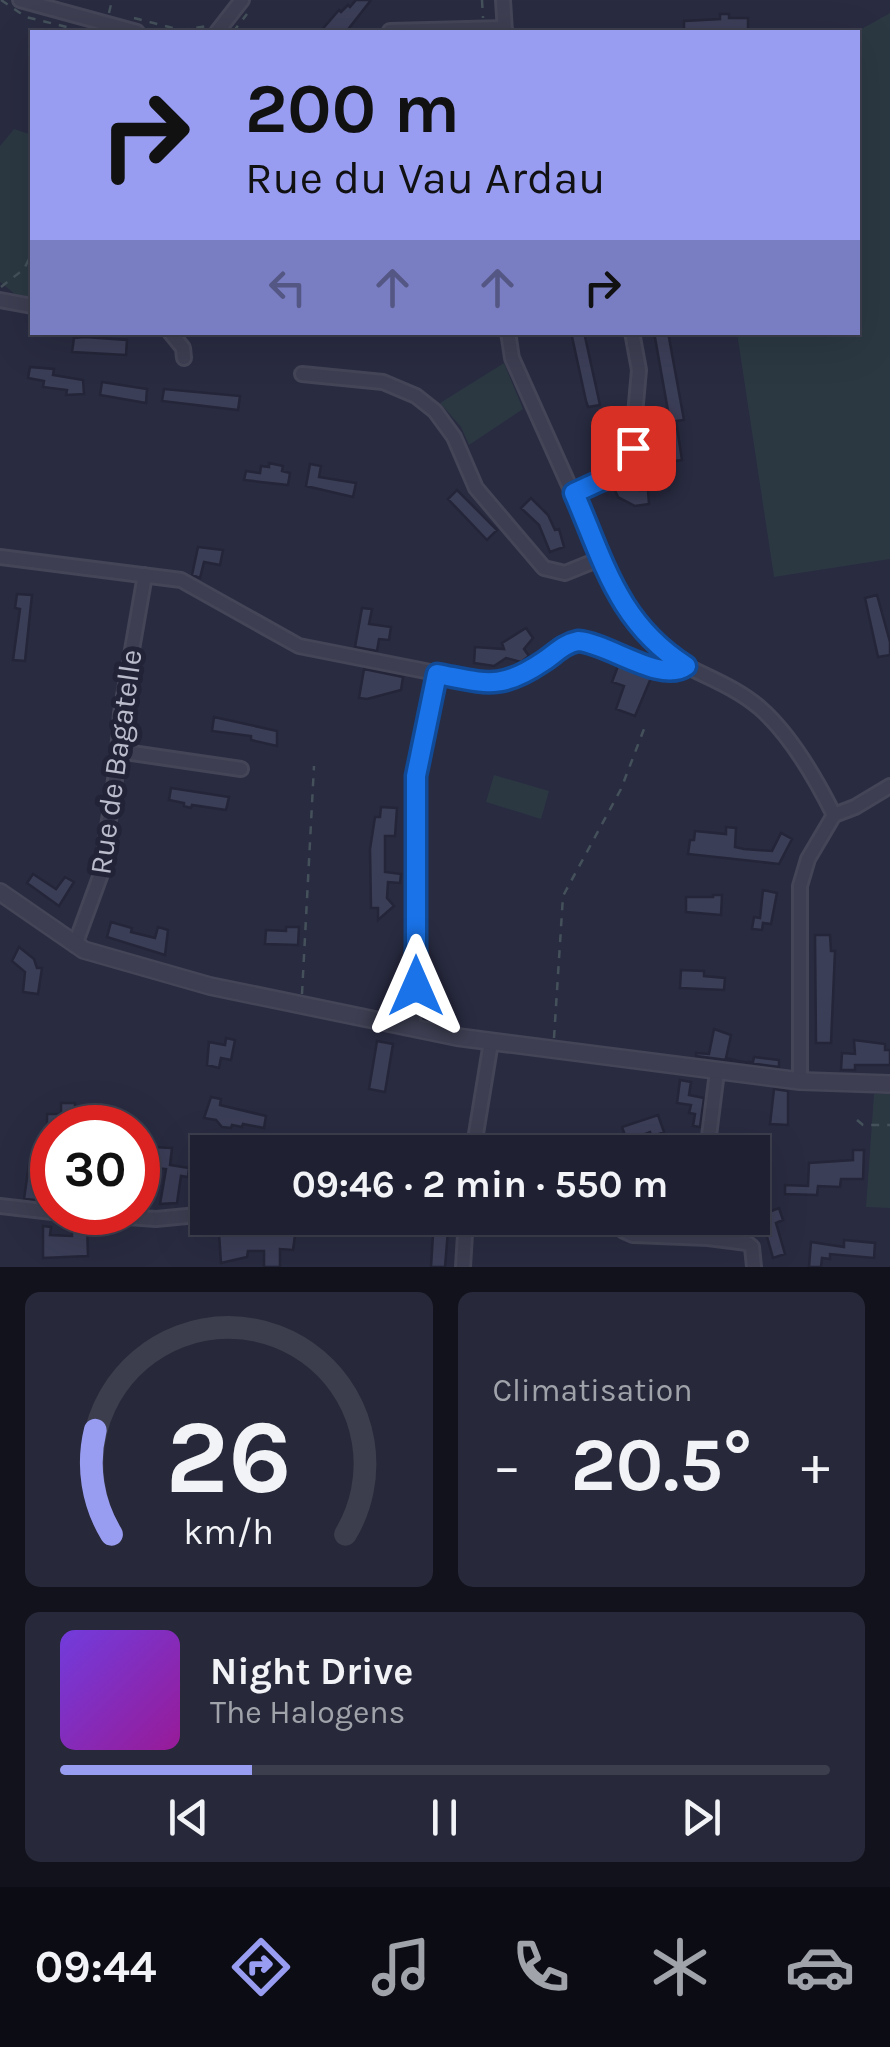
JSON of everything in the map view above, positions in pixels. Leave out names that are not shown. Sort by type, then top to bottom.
[{"type":"street","points":[[20,0],[104,28]]},
{"type":"street","points":[[390,30],[505,30],[503,0]]},
{"type":"street","points":[[215,28],[248,2]]},
{"type":"street","points":[[0,300],[30,306]]},
{"type":"street","points":[[172,335],[183,348],[184,358]]},
{"type":"street","points":[[508,335],[512,358],[633,621],[648,638],[686,666],[726,684],[762,709],[795,752],[834,815]]},
{"type":"street","points":[[574,493],[622,471],[630,460],[639,370],[633,335]]},
{"type":"street","points":[[302,374],[383,382],[416,396],[435,411],[454,438],[476,488],[544,568],[566,573],[602,558]]},
{"type":"street","points":[[0,558],[181,580],[299,646],[437,674],[507,682],[565,644],[578,641],[663,671],[678,672],[686,666]]},
{"type":"street","name":"Rue de Bagatelle","points":[[75,945],[101,874],[121,713],[145,574]]},
{"type":"street","points":[[412,1028],[416,776],[437,674]]},
{"type":"street","points":[[118,751],[241,769]]},
{"type":"street","points":[[800,1081],[800,886],[808,858],[834,815],[856,807],[890,786]]},
{"type":"street","points":[[0,892],[75,945],[116,962],[302,1005],[491,1042],[800,1081],[890,1084]]},
{"type":"street","points":[[476,1135],[491,1042]]},
{"type":"street","points":[[709,1135],[717,1072]]},
{"type":"street","points":[[0,1206],[30,1209]]},
{"type":"street","points":[[160,1218],[190,1217]]},
{"type":"street","points":[[463,1267],[465,1235]]},
{"type":"street","points":[[632,1235],[747,1243],[752,1248],[754,1267]]},
{"type":"path","points":[[1,1],[26,17],[79,30]]},
{"type":"path","points":[[234,30],[248,2]]},
{"type":"path","points":[[125,16],[183,30]]},
{"type":"path","points":[[0,288],[24,269],[30,257]]},
{"type":"path","points":[[553,1050],[564,896],[622,789],[644,729]]},
{"type":"path","points":[[302,1005],[314,766]]},
{"type":"path","points":[[857,1120],[863,1125],[890,1125]]},
{"type":"shaded area","points":[[890,13],[890,559],[774,577],[737,335],[860,335],[860,30]]},
{"type":"shaded area","points":[[14,129],[30,134],[30,297],[16,295],[0,282],[0,146]]},
{"type":"shaded area","points":[[504,363],[523,409],[469,445],[461,427],[440,403]]},
{"type":"shaded area","points":[[494,775],[549,791],[541,819],[486,802]]},
{"type":"shaded area","points":[[890,1093],[890,1208],[866,1207],[874,1094]]},
{"type":"building","points":[[356,0],[371,0],[348,30],[322,30],[339,10]]},
{"type":"building","points":[[720,14],[748,18],[748,30],[684,30],[684,21],[720,19]]},
{"type":"building","points":[[572,335],[585,335],[600,405],[588,407]]},
{"type":"building","points":[[655,335],[669,335],[684,420],[676,421],[682,460],[668,462],[663,437],[668,436],[666,422],[670,422]]},
{"type":"building","points":[[74,338],[127,340],[126,355],[72,352]]},
{"type":"building","points":[[30,367],[54,369],[53,375],[83,380],[84,394],[66,395],[67,390],[43,387],[44,381],[28,378]]},
{"type":"building","points":[[102,382],[147,389],[146,403],[100,395]]},
{"type":"building","points":[[164,389],[240,396],[238,410],[162,401]]},
{"type":"building","points":[[269,463],[283,466],[282,471],[290,473],[288,485],[244,480],[246,471],[260,473],[261,466],[269,467]]},
{"type":"building","points":[[310,464],[321,466],[319,477],[356,483],[353,497],[306,486]]},
{"type":"building","points":[[628,482],[639,490],[648,490],[649,504],[635,506],[618,497],[614,488]]},
{"type":"building","points":[[457,490],[497,530],[487,540],[448,499]]},
{"type":"building","points":[[531,498],[548,515],[555,530],[559,529],[564,547],[550,552],[539,525],[521,508]]},
{"type":"building","points":[[198,547],[223,550],[220,565],[204,562],[200,578],[192,575]]},
{"type":"building","points":[[17,594],[32,595],[25,661],[13,660],[20,609],[15,608]]},
{"type":"building","points":[[877,595],[890,642],[890,655],[878,657],[865,598]]},
{"type":"building","points":[[362,608],[372,609],[369,624],[391,627],[389,640],[379,639],[377,651],[355,647]]},
{"type":"building","points":[[526,628],[533,638],[524,649],[529,656],[521,662],[506,658],[494,666],[474,663],[475,647],[504,649],[502,643]]},
{"type":"building","points":[[618,666],[651,678],[635,716],[616,709],[624,686],[612,682]]},
{"type":"building","points":[[364,669],[403,677],[401,690],[359,698]]},
{"type":"building","points":[[214,717],[277,731],[277,746],[251,740],[251,736],[212,731]]},
{"type":"building","points":[[171,788],[229,797],[226,810],[192,805],[191,808],[169,800]]},
{"type":"building","points":[[381,807],[397,808],[395,836],[385,836],[385,872],[401,874],[400,883],[388,882],[387,898],[394,906],[378,920],[378,908],[371,908],[370,849],[375,817],[380,817]]},
{"type":"building","points":[[726,827],[736,828],[735,847],[744,849],[772,851],[781,833],[792,839],[779,864],[688,854],[695,831],[726,834]]},
{"type":"building","points":[[33,874],[56,889],[65,877],[74,882],[59,906],[27,883]]},
{"type":"building","points":[[763,890],[777,893],[771,924],[763,923],[762,930],[752,929],[754,917],[760,918]]},
{"type":"building","points":[[722,895],[721,915],[686,912],[686,897]]},
{"type":"building","points":[[111,922],[155,938],[158,927],[168,930],[165,955],[107,937]]},
{"type":"building","points":[[286,927],[299,927],[298,945],[265,944],[266,930],[286,931]]},
{"type":"building","points":[[815,935],[830,935],[831,951],[835,951],[831,1043],[816,1043]]},
{"type":"building","points":[[19,947],[34,959],[37,968],[42,968],[38,994],[23,992],[25,972],[12,961]]},
{"type":"building","points":[[681,970],[704,971],[704,976],[725,978],[724,990],[680,988]]},
{"type":"building","points":[[714,1029],[731,1035],[726,1058],[743,1062],[753,1062],[754,1057],[779,1060],[779,1067],[696,1056],[709,1054]]},
{"type":"building","points":[[226,1038],[235,1040],[231,1060],[221,1058],[219,1068],[207,1065],[209,1042],[225,1045]]},
{"type":"building","points":[[854,1040],[885,1044],[885,1050],[890,1050],[890,1065],[855,1065],[855,1070],[841,1070],[842,1053],[855,1054]]},
{"type":"building","points":[[377,1041],[393,1044],[385,1092],[369,1089]]},
{"type":"building","points":[[680,1080],[691,1082],[689,1095],[704,1098],[700,1127],[693,1126],[695,1114],[689,1113],[691,1105],[677,1103]]},
{"type":"building","points":[[774,1089],[788,1091],[788,1125],[770,1124]]},
{"type":"building","points":[[211,1097],[221,1099],[220,1105],[266,1116],[264,1128],[243,1124],[222,1127],[216,1120],[204,1118]]},
{"type":"building","points":[[658,1115],[664,1132],[625,1135],[622,1127]]},
{"type":"building","points":[[160,1147],[172,1148],[170,1165],[189,1168],[188,1177],[181,1176],[177,1203],[160,1204],[166,1169],[160,1168]]},
{"type":"building","points":[[853,1150],[864,1150],[863,1179],[841,1179],[840,1187],[818,1186],[817,1195],[785,1194],[785,1185],[808,1186],[809,1163],[853,1160]]},
{"type":"building","points":[[29,1164],[30,1200],[24,1199]]},
{"type":"building","points":[[779,1208],[783,1220],[776,1223],[785,1254],[773,1258],[767,1235],[770,1235],[770,1212]]},
{"type":"building","points":[[43,1235],[87,1235],[88,1256],[43,1258]]},
{"type":"building","points":[[219,1235],[295,1235],[293,1250],[280,1249],[280,1267],[264,1267],[264,1251],[248,1251],[247,1257],[221,1263]]},
{"type":"building","points":[[433,1235],[448,1235],[445,1267],[431,1267]]},
{"type":"building","points":[[844,1240],[875,1243],[874,1258],[830,1254],[830,1259],[822,1258],[821,1267],[809,1267],[811,1242],[844,1247]]},
{"type":"route","points":[[416,986],[416,776],[437,674],[507,682],[565,644],[578,641],[663,671],[678,672],[686,666],[648,638],[633,621],[574,493],[622,471],[628,466],[633,448]]}]
